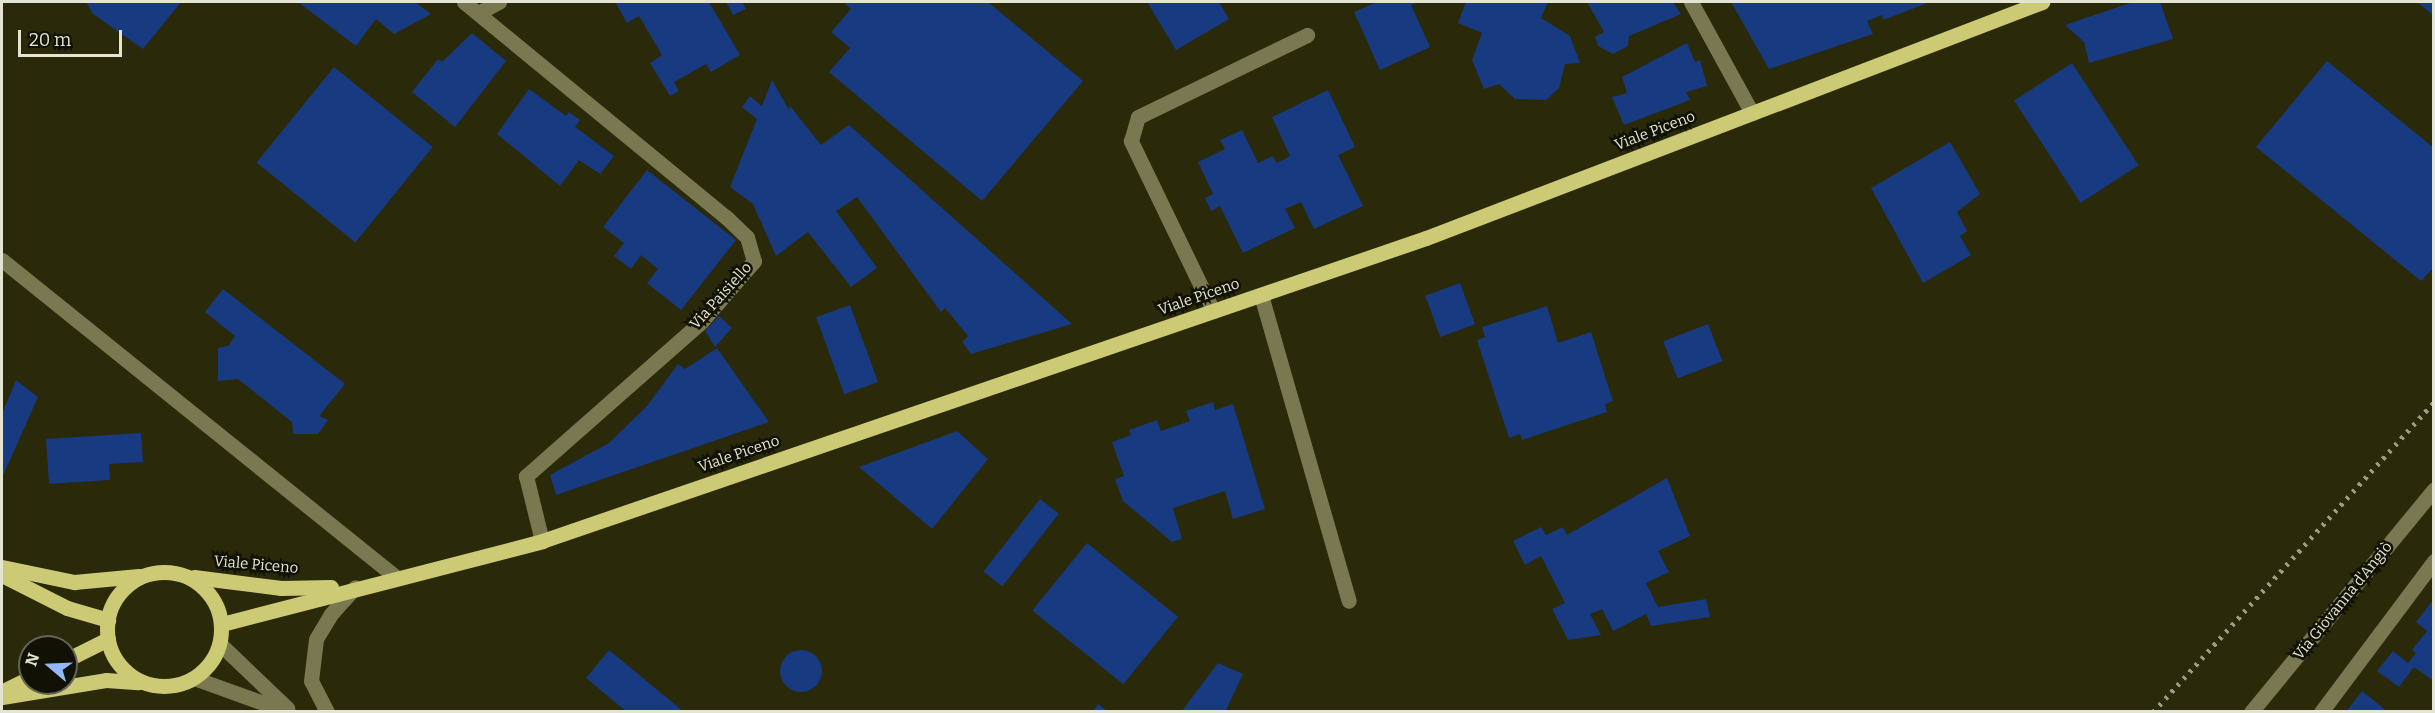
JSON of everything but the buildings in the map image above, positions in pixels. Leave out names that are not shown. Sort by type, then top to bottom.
[{"type":"main road","name":"Viale Piceno","points":[[222,624],[355,587],[542,541],[1426,238],[2042,2]]},
{"type":"main road","points":[[2,567],[74,582],[142,576]]},
{"type":"main road","points":[[2,694],[106,680],[177,685],[194,678],[214,658],[220,644],[222,624],[217,605],[206,589],[190,577],[157,571],[142,576],[125,586],[113,602],[108,621],[108,639],[114,657],[126,672],[142,682]]},
{"type":"main road","points":[[2,575],[67,608],[108,621]]},
{"type":"main road","name":"Viale Piceno","points":[[190,577],[281,588],[355,587]]},
{"type":"main road","points":[[78,654],[108,639]]},
{"type":"main road","points":[[2,694],[18,685]]},
{"type":"street","name":"Via Paisiello","points":[[464,2],[726,217],[747,237],[754,261],[702,321],[564,440],[526,476],[542,541]]},
{"type":"street","points":[[478,13],[499,2]]},
{"type":"street","points":[[1691,2],[1752,113]]},
{"type":"street","points":[[1213,311],[1131,141],[1138,117],[1307,34]]},
{"type":"street","points":[[2,260],[397,578]]},
{"type":"street","points":[[1261,295],[1349,601]]},
{"type":"street","name":"Via Giovanna d'Angiò","points":[[2251,711],[2433,489]]},
{"type":"street","points":[[2321,711],[2433,561]]},
{"type":"street","points":[[327,711],[311,681],[316,639],[331,614],[355,587]]},
{"type":"street","points":[[220,644],[290,711]]},
{"type":"street","points":[[194,678],[290,711]]},
{"type":"railway","points":[[2153,712],[2434,402]]}]
